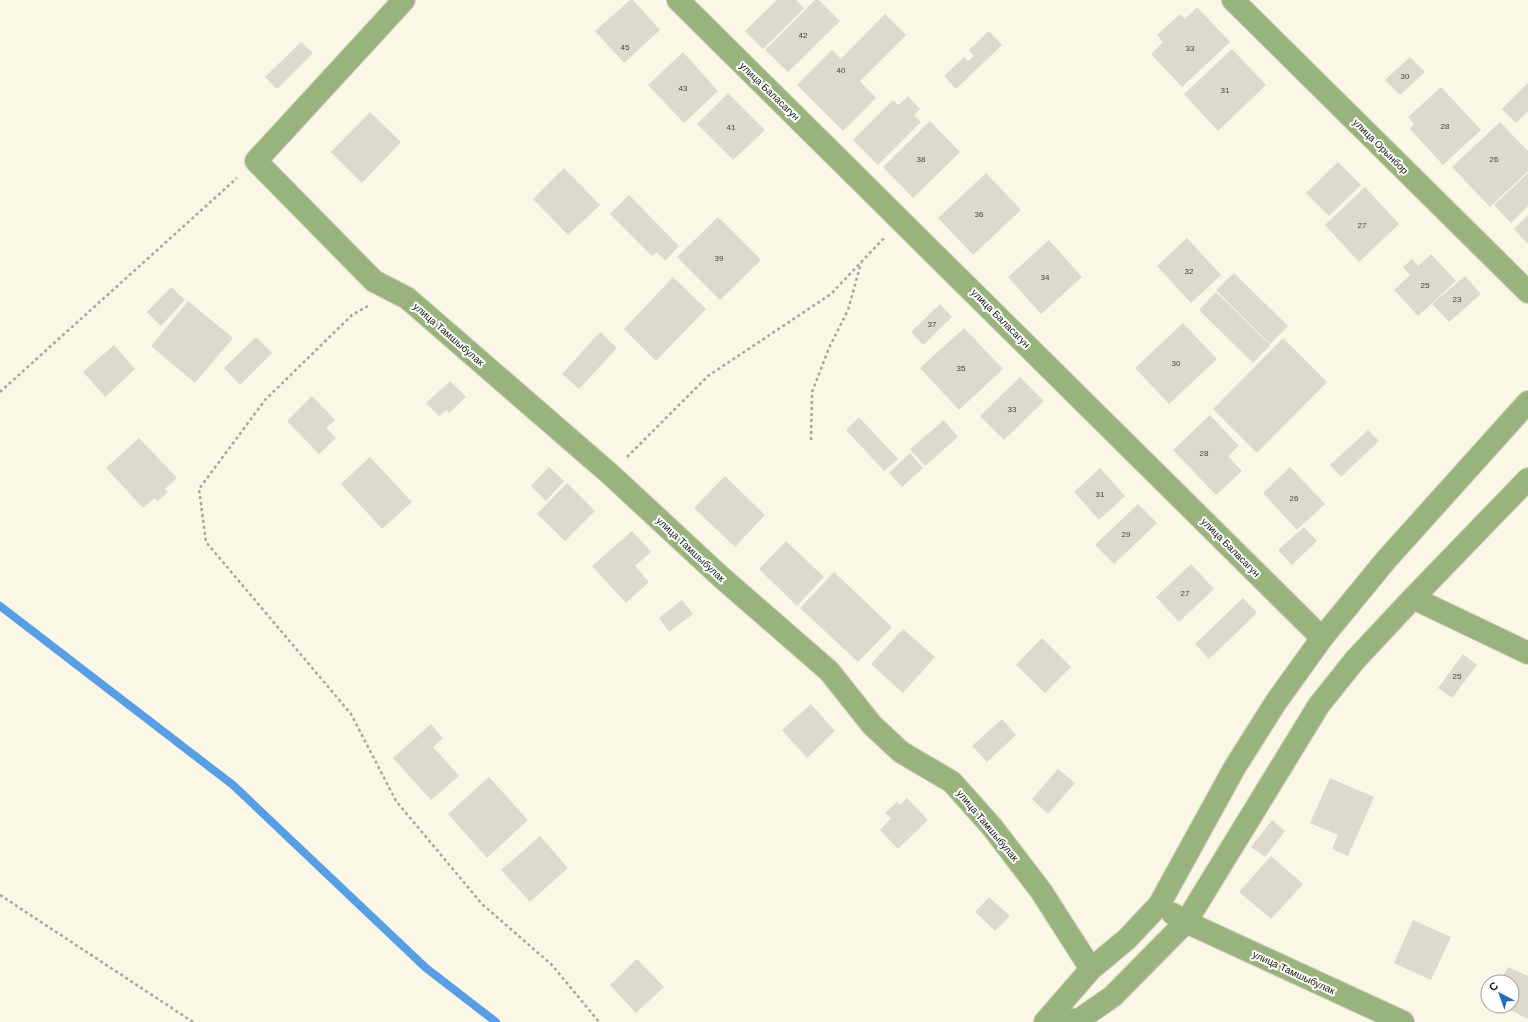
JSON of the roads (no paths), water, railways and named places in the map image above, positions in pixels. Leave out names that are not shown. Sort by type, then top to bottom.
[{"type":"street","name":"улица Тамшыбулак","points":[[404,0],[256,161],[374,281],[407,298],[610,474],[721,577],[829,671],[872,725],[901,752],[952,782],[992,827],[1041,891],[1091,969]]},
{"type":"street","name":"улица Баласагун","points":[[678,0],[901,219],[1322,638]]},
{"type":"street","name":"улица Орынбор","points":[[1233,0],[1528,292]]},
{"type":"street","points":[[1045,1022],[1091,969],[1127,939],[1159,905],[1235,767],[1276,702],[1322,638],[1386,560],[1528,402]]},
{"type":"street","points":[[1059,1022],[1080,1019],[1114,996],[1186,922],[1319,705],[1355,660],[1528,479]]},
{"type":"street","points":[[1413,598],[1528,653]]},
{"type":"street","name":"улица Тамшыбулак","points":[[1159,905],[1186,922],[1403,1022]]},
{"type":"waterway","points":[[0,606],[233,785],[426,968],[496,1022]]}]
